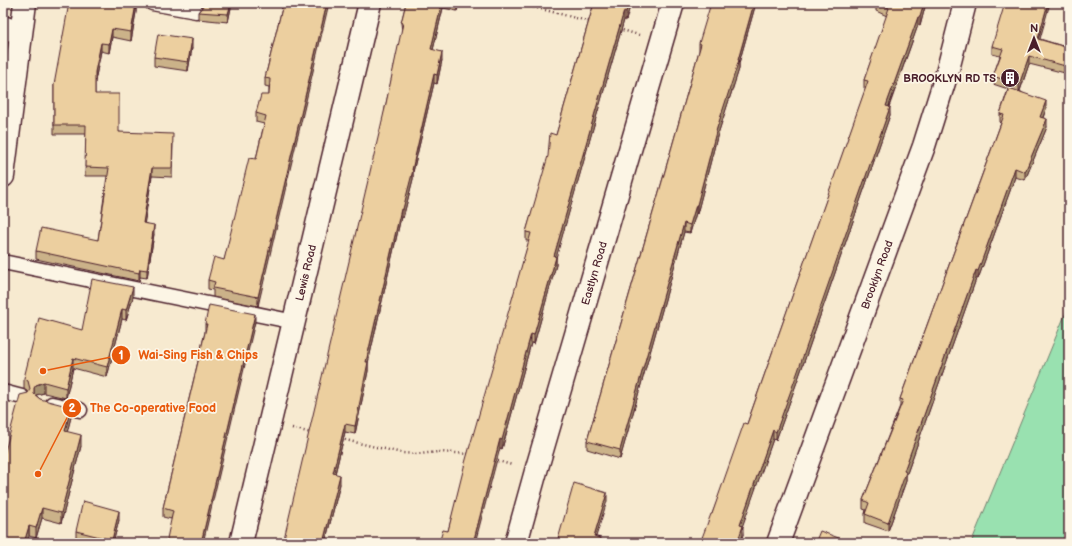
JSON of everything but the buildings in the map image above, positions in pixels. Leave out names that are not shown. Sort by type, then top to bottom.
[{"type":"street","points":[[3,176],[12,30],[25,3]]},
{"type":"street","name":"Lewis Road","points":[[241,543],[370,3]]},
{"type":"street","name":"Eastlyn Road","points":[[516,543],[673,3]]},
{"type":"street","name":"Brooklyn Road","points":[[778,543],[924,146],[947,73],[965,3]]},
{"type":"lane","points":[[152,3],[196,10]]},
{"type":"lane","points":[[3,262],[295,322]]},
{"type":"lane","points":[[3,392],[22,397]]},
{"type":"lane","points":[[42,401],[80,410]]},
{"type":"path","points":[[518,3],[594,23]]},
{"type":"path","points":[[616,29],[662,41]]},
{"type":"path","points":[[270,423],[317,434]]},
{"type":"path","points":[[340,439],[402,453],[462,452],[477,456]]},
{"type":"path","points":[[492,460],[536,471]]},
{"type":"green space","points":[[1069,305],[1069,543],[971,543]]},
{"type":"place","name":"BROOKLYN RD TS","points":[[1010,78]]},
{"type":"place","name":"Wai-Sing Fish & Chips","points":[[43,371]]},
{"type":"place","name":"The Co-operative Food","points":[[38,474]]}]
